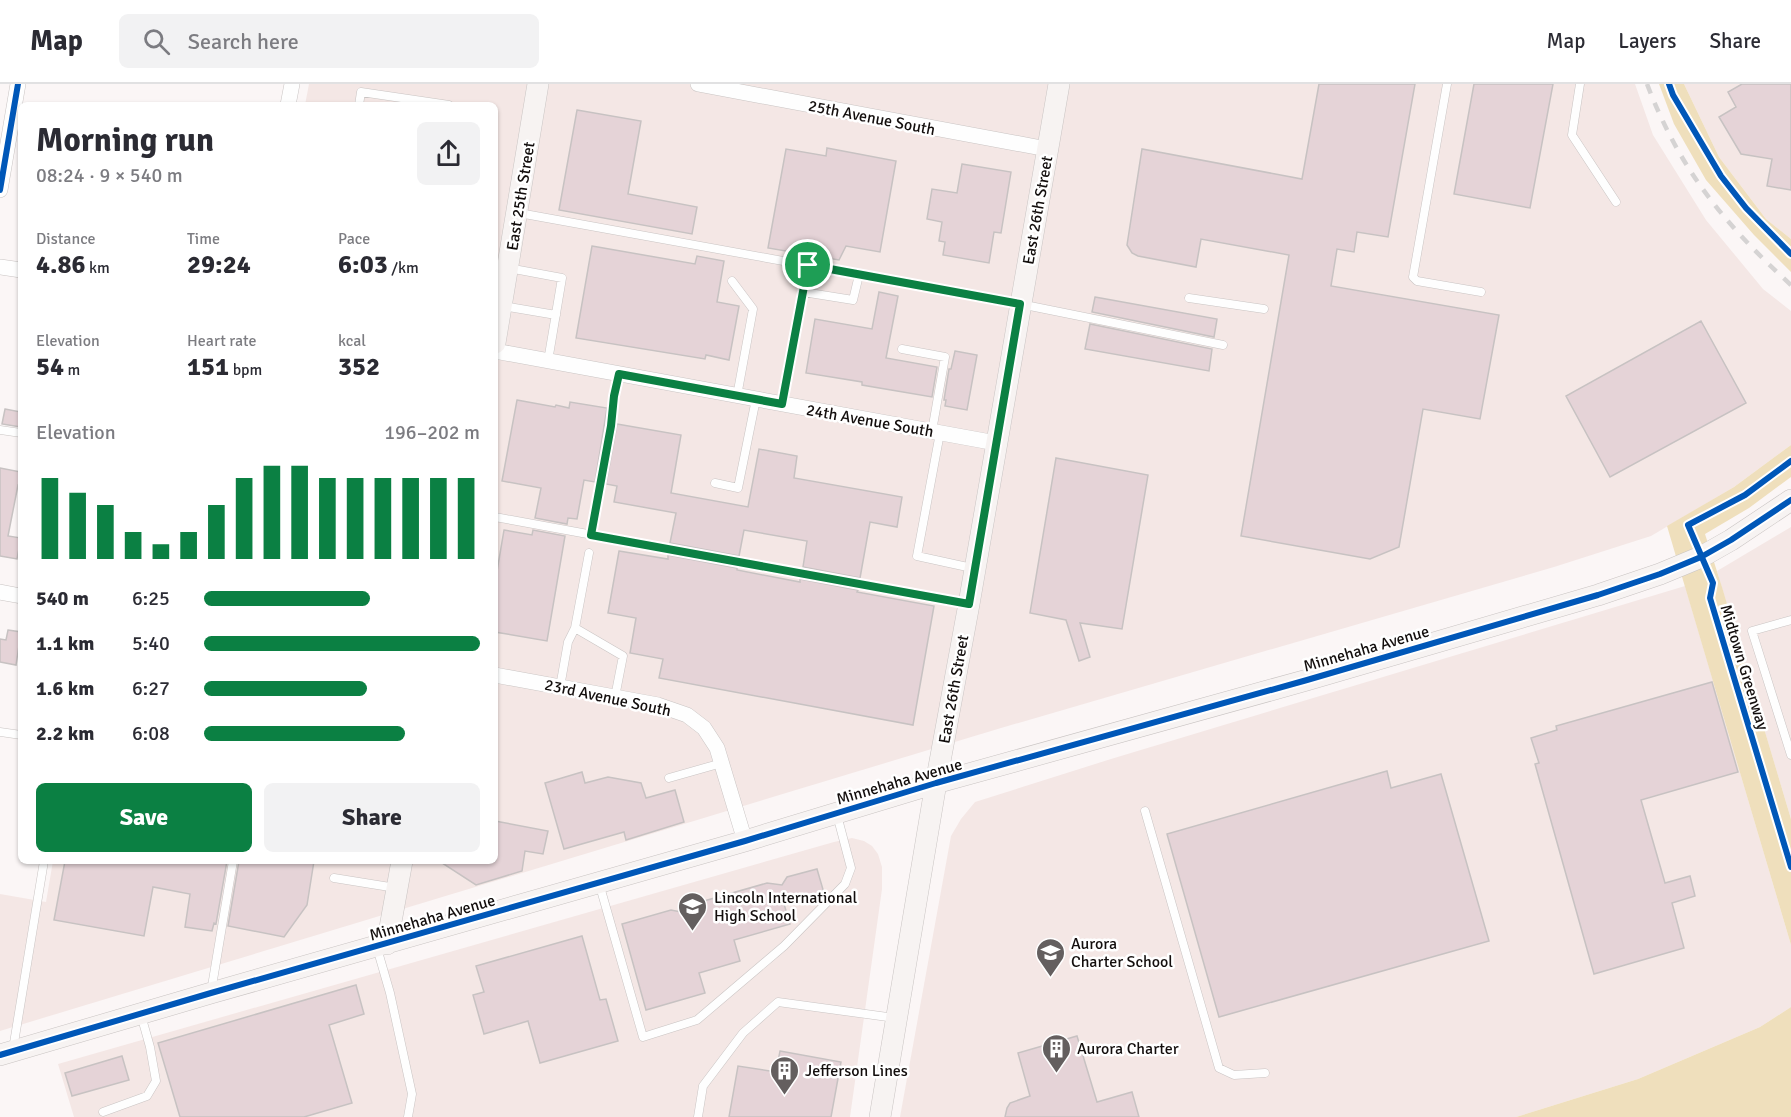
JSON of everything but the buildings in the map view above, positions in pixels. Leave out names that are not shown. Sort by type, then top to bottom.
[{"type":"main road","name":"East 25th Street","points":[[498,318],[518,212],[538,84]]},
{"type":"main road","name":"East 26th Street","points":[[880,1117],[936,783],[1059,84]]},
{"type":"main road","name":"Minnehaha Avenue","points":[[6,1053],[745,841],[936,783],[1587,598],[1649,578],[1711,551],[1791,500]]},
{"type":"main road","points":[[382,945],[401,864]]},
{"type":"street","points":[[0,190],[5,135],[17,121],[18,84]]},
{"type":"street","points":[[289,102],[292,84]]},
{"type":"street","name":"25th Avenue South","points":[[698,84],[1047,149]]},
{"type":"street","points":[[0,267],[18,270]]},
{"type":"street","name":"24th Avenue South","points":[[498,352],[996,443]]},
{"type":"street","points":[[0,592],[18,595]]},
{"type":"street","name":"23rd Avenue South","points":[[498,676],[658,705],[687,715],[704,728],[717,748],[745,841]]},
{"type":"lane","points":[[1447,84],[1413,277],[1416,281],[1481,292]]},
{"type":"lane","points":[[1580,84],[1572,135],[1616,202]]},
{"type":"lane","points":[[359,102],[361,92],[429,102]]},
{"type":"lane","points":[[518,212],[1020,304],[1223,345]]},
{"type":"lane","points":[[782,404],[808,265]]},
{"type":"lane","points":[[508,268],[562,278],[548,361]]},
{"type":"lane","points":[[803,292],[853,300],[859,274]]},
{"type":"lane","points":[[732,281],[753,309],[737,396]]},
{"type":"lane","points":[[1189,298],[1264,309]]},
{"type":"lane","points":[[500,301],[556,315]]},
{"type":"lane","points":[[902,349],[945,357],[917,556],[975,568]]},
{"type":"lane","points":[[591,535],[619,374]]},
{"type":"lane","points":[[715,483],[738,488],[756,399]]},
{"type":"lane","points":[[0,430],[18,433]]},
{"type":"lane","points":[[498,518],[969,604]]},
{"type":"lane","points":[[560,687],[567,642],[575,628],[589,553]]},
{"type":"lane","points":[[1791,620],[1752,631],[1791,755]]},
{"type":"lane","points":[[575,628],[622,656],[615,697]]},
{"type":"lane","points":[[0,732],[18,735]]},
{"type":"lane","points":[[669,778],[722,763]]},
{"type":"lane","points":[[1145,811],[1219,1068],[1234,1075],[1265,1073]]},
{"type":"lane","points":[[599,883],[643,1037],[697,1020],[784,946],[845,884],[850,868],[837,814]]},
{"type":"lane","points":[[6,1053],[43,864]]},
{"type":"lane","points":[[211,993],[232,864]]},
{"type":"lane","points":[[334,878],[397,888]]},
{"type":"lane","points":[[382,945],[412,1094],[408,1117]]},
{"type":"lane","points":[[698,1117],[703,1086],[743,1033],[778,1002],[897,1019]]},
{"type":"lane","points":[[104,1112],[147,1096],[156,1081],[141,1014]]},
{"type":"shaded area","points":[[309,84],[1635,84],[1653,135],[1706,220],[1763,289],[1791,311],[1791,445],[1734,487],[1651,536],[1554,567],[1001,728],[0,1031],[0,894],[46,902],[52,864],[498,864],[498,102],[306,102]]},
{"type":"shaded area","points":[[1659,84],[1684,84],[1719,157],[1766,219],[1791,239],[1791,272],[1754,235],[1706,180],[1674,124]]},
{"type":"shaded area","points":[[1684,84],[1791,84],[1791,239],[1766,219],[1719,157]]},
{"type":"shaded area","points":[[1791,445],[1791,477],[1749,508],[1705,534],[1791,819],[1791,945],[1667,526],[1734,487]]},
{"type":"shaded area","points":[[1791,527],[1791,819],[1717,571]]},
{"type":"shaded area","points":[[1685,586],[1791,945],[1791,1007],[1760,1027],[1638,1079],[1516,1117],[900,1117],[951,836],[975,802]]},
{"type":"shaded area","points":[[852,838],[864,841],[878,854],[882,867],[882,889],[850,1117],[74,1117],[58,1064]]},
{"type":"shaded area","points":[[1791,1007],[1791,1117],[1516,1117],[1638,1079],[1760,1027]]},
{"type":"railway","points":[[1647,84],[1674,143],[1706,194],[1745,240],[1791,285]]},
{"type":"cycle path","points":[[0,190],[18,84]]},
{"type":"cycle path","points":[[1669,84],[1673,95],[1721,176],[1746,208],[1791,254]]},
{"type":"cycle path","name":"Midtown Greenway","points":[[1791,461],[1745,495],[1688,525],[1713,583],[1710,598],[1791,867]]},
{"type":"cycle path","points":[[0,1055],[745,841],[936,783],[1307,680],[1598,595],[1701,557],[1791,500]]},
{"type":"place","name":"Lincoln International High School","points":[[693,932]]},
{"type":"place","name":"Aurora Charter School","points":[[1050,978]]},
{"type":"place","name":"Aurora Charter","points":[[1056,1074]]},
{"type":"place","name":"Jefferson Lines","points":[[784,1096]]},
{"type":"route","points":[[808,265],[1020,304],[969,604],[591,535],[619,374],[782,404],[808,265]]}]
